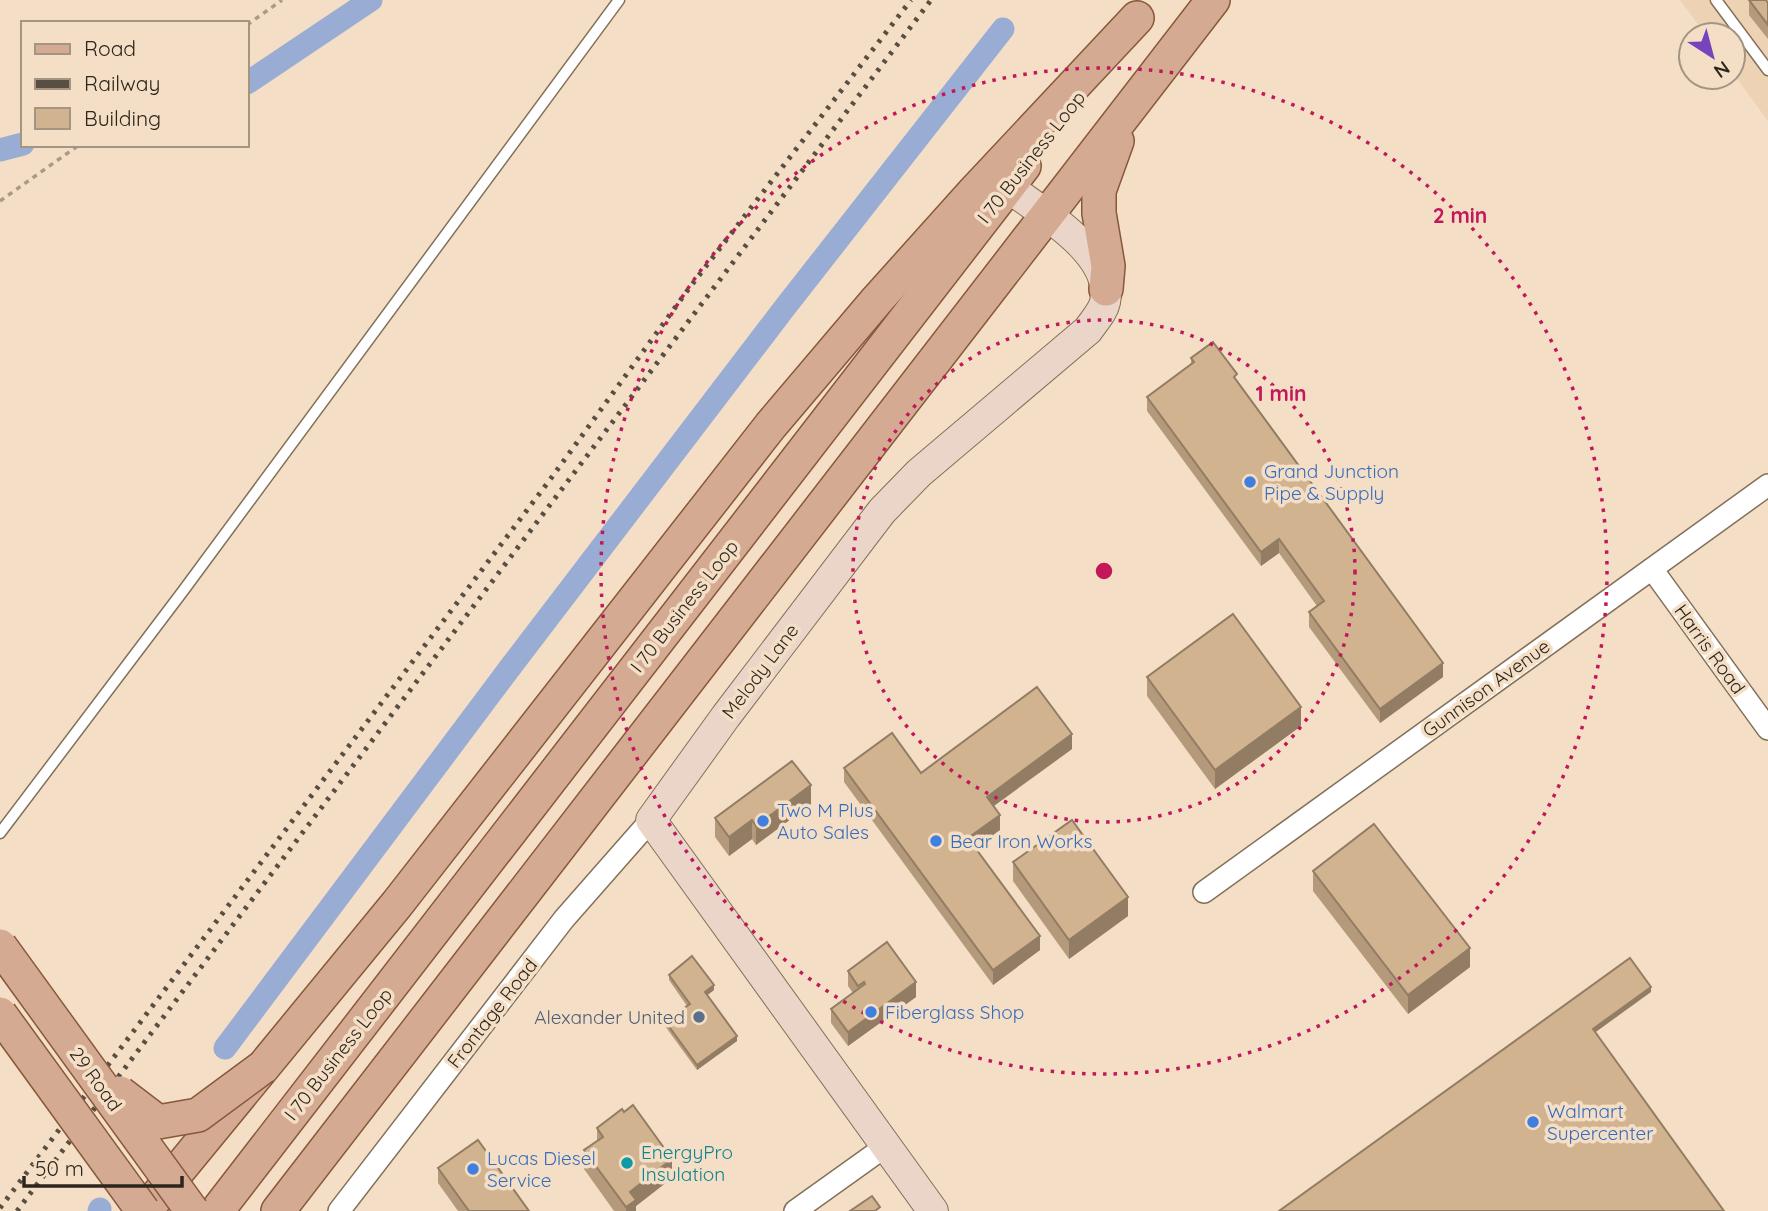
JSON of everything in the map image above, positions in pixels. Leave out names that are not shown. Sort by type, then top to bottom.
[{"type":"main road","points":[[278,1211],[1213,0]]},
{"type":"main road","points":[[144,1211],[397,904],[771,425],[877,300],[1144,9]]},
{"type":"main road","name":"I 70 Business Loop","points":[[216,1211],[1144,9]]},
{"type":"main road","points":[[1106,289],[1108,266],[1099,213],[1099,191],[1112,150],[1150,81]]},
{"type":"main road","name":"29 Road","points":[[0,946],[192,1211]]},
{"type":"main road","points":[[37,997],[59,1013],[122,1097],[158,1122],[198,1115],[263,1067]]},
{"type":"main road","name":"29 Road","points":[[0,1014],[144,1211]]},
{"type":"main road","points":[[223,1211],[256,1160]]},
{"type":"street","points":[[1008,187],[1077,240],[1101,271],[1106,289]]},
{"type":"street","name":"Melody Lane","points":[[651,820],[726,716],[882,511],[919,473],[1088,330],[1105,304],[1106,289]]},
{"type":"street","name":"Gunnison Avenue","points":[[1204,892],[1768,485]]},
{"type":"street","name":"Harris Road","points":[[1652,569],[1768,729]]},
{"type":"street","points":[[651,820],[933,1211]]},
{"type":"street","name":"Frontage Road","points":[[339,1211],[564,919],[651,820]]},
{"type":"street","points":[[795,1211],[886,1146]]},
{"type":"lane","points":[[0,833],[183,591],[619,0]]},
{"type":"lane","points":[[1716,0],[1768,70]]},
{"type":"path","points":[[248,24],[282,0]]},
{"type":"path","points":[[0,201],[76,147]]},
{"type":"shaded area","points":[[1680,0],[1768,0],[1768,121],[1746,91],[1747,21],[1696,21]]},
{"type":"building","points":[[1749,0],[1766,0],[1768,25]]},
{"type":"building","name":"Grand Junction Pipe & Supply","points":[[1213,342],[1237,374],[1234,377],[1443,663],[1380,709],[1309,612],[1324,601],[1279,539],[1261,552],[1147,397],[1194,362],[1191,358]]},
{"type":"building","points":[[1233,614],[1301,707],[1215,770],[1147,677]]},
{"type":"building","name":"Bear Iron Works","points":[[1037,687],[1072,734],[987,797],[1000,815],[968,838],[1040,936],[993,970],[844,768],[892,733],[921,773]]},
{"type":"building","points":[[792,761],[811,785],[756,826],[752,820],[729,837],[715,818]]},
{"type":"building","points":[[1072,820],[1128,897],[1069,940],[1013,862]]},
{"type":"building","points":[[1374,824],[1470,948],[1408,995],[1313,871]]},
{"type":"building","name":"Fiberglass Shop","points":[[887,942],[916,982],[848,1032],[831,1009],[865,984],[864,982],[858,986],[848,971]]},
{"type":"building","name":"Alexander United","points":[[692,956],[714,985],[705,992],[737,1036],[697,1065],[665,1021],[690,1004],[669,975]]},
{"type":"building","name":"Walmart Supercenter","points":[[1630,958],[1651,987],[1593,1029],[1724,1211],[1279,1211]]},
{"type":"building","name":"EnergyPro Insulation","points":[[633,1105],[672,1159],[630,1192],[636,1200],[626,1207],[584,1150],[603,1137],[597,1128],[622,1109],[624,1112]]},
{"type":"building","name":"Lucas Diesel Service","points":[[478,1140],[529,1211],[469,1211],[438,1168]]},
{"type":"building","points":[[872,1196],[880,1207],[875,1211],[850,1211]]},
{"type":"waterway","points":[[248,82],[371,0]]},
{"type":"waterway","points":[[225,1048],[786,306],[1003,29]]},
{"type":"waterway","points":[[0,150],[21,145]]},
{"type":"railway","points":[[0,1208],[549,481],[690,287],[911,0]]},
{"type":"railway","points":[[17,1211],[931,0]]},
{"type":"place","name":"Grand Junction Pipe & Supply","points":[[1250,482]]},
{"type":"place","name":"Two M Plus Auto Sales","points":[[763,821]]},
{"type":"place","name":"Bear Iron Works","points":[[936,841]]},
{"type":"place","name":"Fiberglass Shop","points":[[871,1012]]},
{"type":"place","name":"Alexander United","points":[[699,1017]]},
{"type":"place","name":"Walmart Supercenter","points":[[1533,1122]]},
{"type":"place","name":"EnergyPro Insulation","points":[[627,1163]]},
{"type":"place","name":"Lucas Diesel Service","points":[[473,1169]]}]
